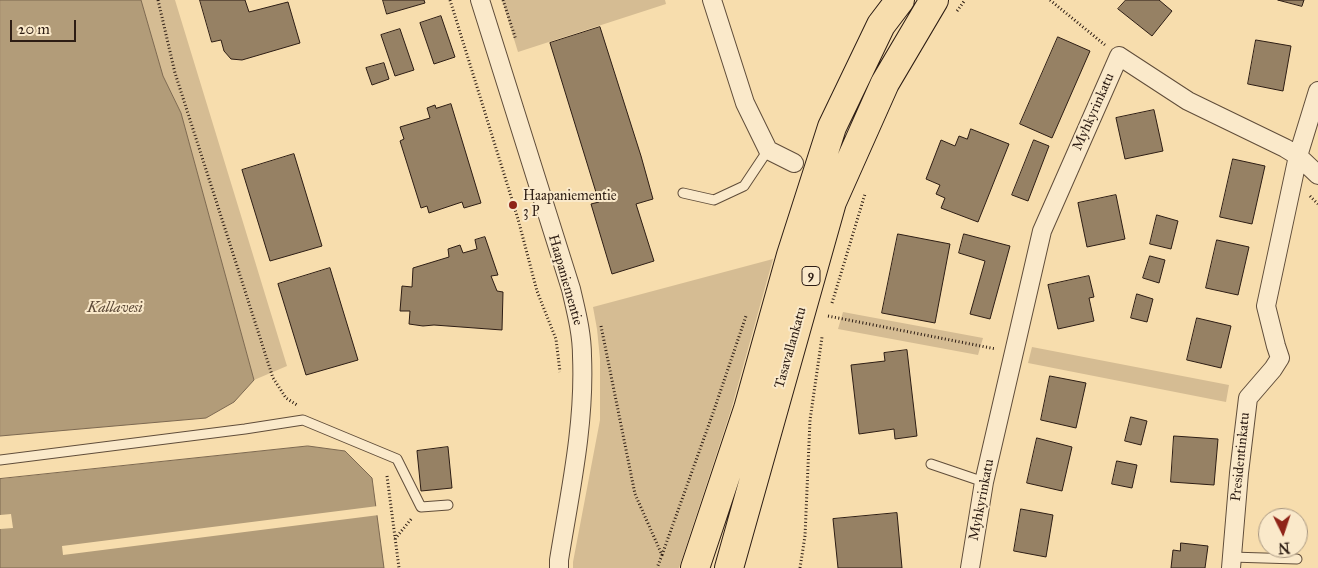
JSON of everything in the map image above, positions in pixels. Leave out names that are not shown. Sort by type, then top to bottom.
[{"type":"main road","name":"Tasavallankatu","points":[[695,568],[748,409],[791,255],[832,127],[881,25],[900,0]]},
{"type":"main road","name":"Tasavallankatu","points":[[729,568],[832,202],[885,83],[944,8]]},
{"type":"street","name":"Haapaniementie","points":[[480,0],[571,289],[580,332],[582,356],[581,420],[559,568]]},
{"type":"street","points":[[712,0],[745,103],[768,150],[794,163]]},
{"type":"street","name":"Myhkyrinkatu","points":[[970,568],[984,482],[1042,231],[1119,56],[1188,102],[1285,148],[1298,156],[1318,175]]},
{"type":"street","points":[[1298,156],[1318,91]]},
{"type":"street","name":"Presidentinkatu","points":[[1231,563],[1238,473],[1248,398],[1280,358],[1266,306],[1298,156]]},
{"type":"lane","points":[[683,193],[714,200],[744,186],[768,150]]},
{"type":"lane","points":[[0,460],[303,420],[397,459],[420,507],[448,505]]},
{"type":"lane","points":[[931,464],[984,482]]},
{"type":"lane","points":[[1231,563],[1296,560]]},
{"type":"path","points":[[158,0],[175,73],[273,378],[286,398],[299,406]]},
{"type":"path","points":[[450,0],[518,219],[537,291],[556,339],[561,375]]},
{"type":"path","points":[[944,8],[965,0]]},
{"type":"path","points":[[1050,0],[1119,56]]},
{"type":"path","points":[[831,306],[860,206],[868,185]]},
{"type":"path","points":[[826,322],[828,316],[1014,352]]},
{"type":"path","points":[[800,568],[805,536],[810,420],[822,335]]},
{"type":"path","points":[[384,453],[399,568]]},
{"type":"path","points":[[395,539],[420,507]]},
{"type":"shaded area","points":[[141,0],[175,0],[287,366],[254,380],[181,113],[163,76]]},
{"type":"shaded area","points":[[502,0],[665,0],[666,4],[518,52]]},
{"type":"shaded area","points":[[773,259],[731,410],[679,568],[573,568],[600,420],[600,359],[593,307]]},
{"type":"shaded area","points":[[843,312],[983,338],[978,355],[838,329]]},
{"type":"shaded area","points":[[1032,347],[1229,385],[1226,402],[1028,363]]},
{"type":"water","name":"Kallavesi","points":[[0,0],[141,0],[163,76],[181,113],[254,380],[234,402],[206,418],[0,436]]},
{"type":"water","points":[[308,446],[345,451],[372,478],[384,568],[0,568],[0,479]]},
{"type":"pier","points":[[378,506],[379,515],[63,555],[62,546]]},
{"type":"pier","points":[[11,514],[13,528],[0,529],[0,515]]},
{"type":"building","points":[[200,0],[245,0],[249,12],[288,2],[300,43],[242,60],[231,59],[224,51],[221,40],[212,42]]},
{"type":"building","points":[[383,0],[424,0],[425,3],[387,14]]},
{"type":"building","points":[[1126,0],[1159,0],[1172,11],[1152,36],[1118,9]]},
{"type":"building","points":[[1278,0],[1304,0],[1302,6]]},
{"type":"building","points":[[441,16],[455,57],[434,64],[420,23]]},
{"type":"building","points":[[600,27],[653,199],[636,204],[654,261],[612,274],[591,204],[599,202],[550,43]]},
{"type":"building","points":[[400,29],[414,70],[395,76],[381,35]]},
{"type":"building","points":[[1058,37],[1090,51],[1052,138],[1020,124]]},
{"type":"building","points":[[1256,40],[1291,46],[1283,91],[1248,84]]},
{"type":"building","points":[[384,63],[389,79],[372,85],[366,68]]},
{"type":"building","points":[[451,104],[481,203],[464,208],[462,202],[429,213],[427,206],[421,208],[400,141],[404,139],[400,127],[430,118],[427,108],[435,105],[436,108]]},
{"type":"building","points":[[1154,110],[1163,151],[1125,159],[1116,118]]},
{"type":"building","points":[[971,129],[1009,144],[978,222],[941,208],[945,198],[936,194],[940,185],[926,179],[941,140],[955,146],[959,136],[967,139]]},
{"type":"building","points":[[1034,140],[1049,146],[1028,201],[1012,195]]},
{"type":"building","points":[[294,154],[322,246],[270,261],[242,170]]},
{"type":"building","points":[[1233,159],[1265,166],[1252,224],[1220,217]]},
{"type":"building","points":[[1116,195],[1125,239],[1087,247],[1078,203]]},
{"type":"building","points":[[1157,215],[1178,221],[1171,249],[1150,244]]},
{"type":"building","points":[[898,234],[950,244],[935,323],[882,313]]},
{"type":"building","points":[[964,234],[1010,246],[990,319],[970,314],[985,261],[959,253]]},
{"type":"building","points":[[485,237],[498,275],[491,276],[497,291],[503,292],[502,330],[409,324],[410,311],[400,311],[402,286],[412,287],[413,268],[449,257],[448,249],[460,245],[463,253],[477,249],[475,240]]},
{"type":"building","points":[[1217,240],[1249,247],[1238,295],[1206,288]]},
{"type":"building","points":[[1150,256],[1165,260],[1159,283],[1143,278]]},
{"type":"building","points":[[330,268],[358,360],[306,375],[278,284]]},
{"type":"building","points":[[1089,276],[1094,297],[1089,298],[1094,321],[1058,329],[1048,285]]},
{"type":"building","points":[[1137,294],[1153,299],[1147,322],[1131,318]]},
{"type":"building","points":[[1197,318],[1231,326],[1221,368],[1187,360]]},
{"type":"building","points":[[907,350],[917,436],[895,439],[894,429],[859,434],[851,365],[885,361],[884,353]]},
{"type":"building","points":[[1050,376],[1086,383],[1076,428],[1041,420]]},
{"type":"building","points":[[1131,417],[1147,421],[1141,445],[1125,441]]},
{"type":"building","points":[[1174,436],[1218,439],[1214,485],[1171,482]]},
{"type":"building","points":[[1037,438],[1072,447],[1062,491],[1027,483]]},
{"type":"building","points":[[448,447],[452,488],[421,491],[417,451]]},
{"type":"building","points":[[1117,461],[1137,465],[1132,488],[1112,484]]},
{"type":"building","points":[[1021,509],[1053,515],[1046,557],[1014,551]]},
{"type":"building","points":[[897,513],[902,568],[838,568],[833,519]]},
{"type":"building","points":[[1181,543],[1208,546],[1205,568],[1171,568],[1173,550],[1180,551]]},
{"type":"place","name":"Haapaniementie 3 P","points":[[513,205]]}]
